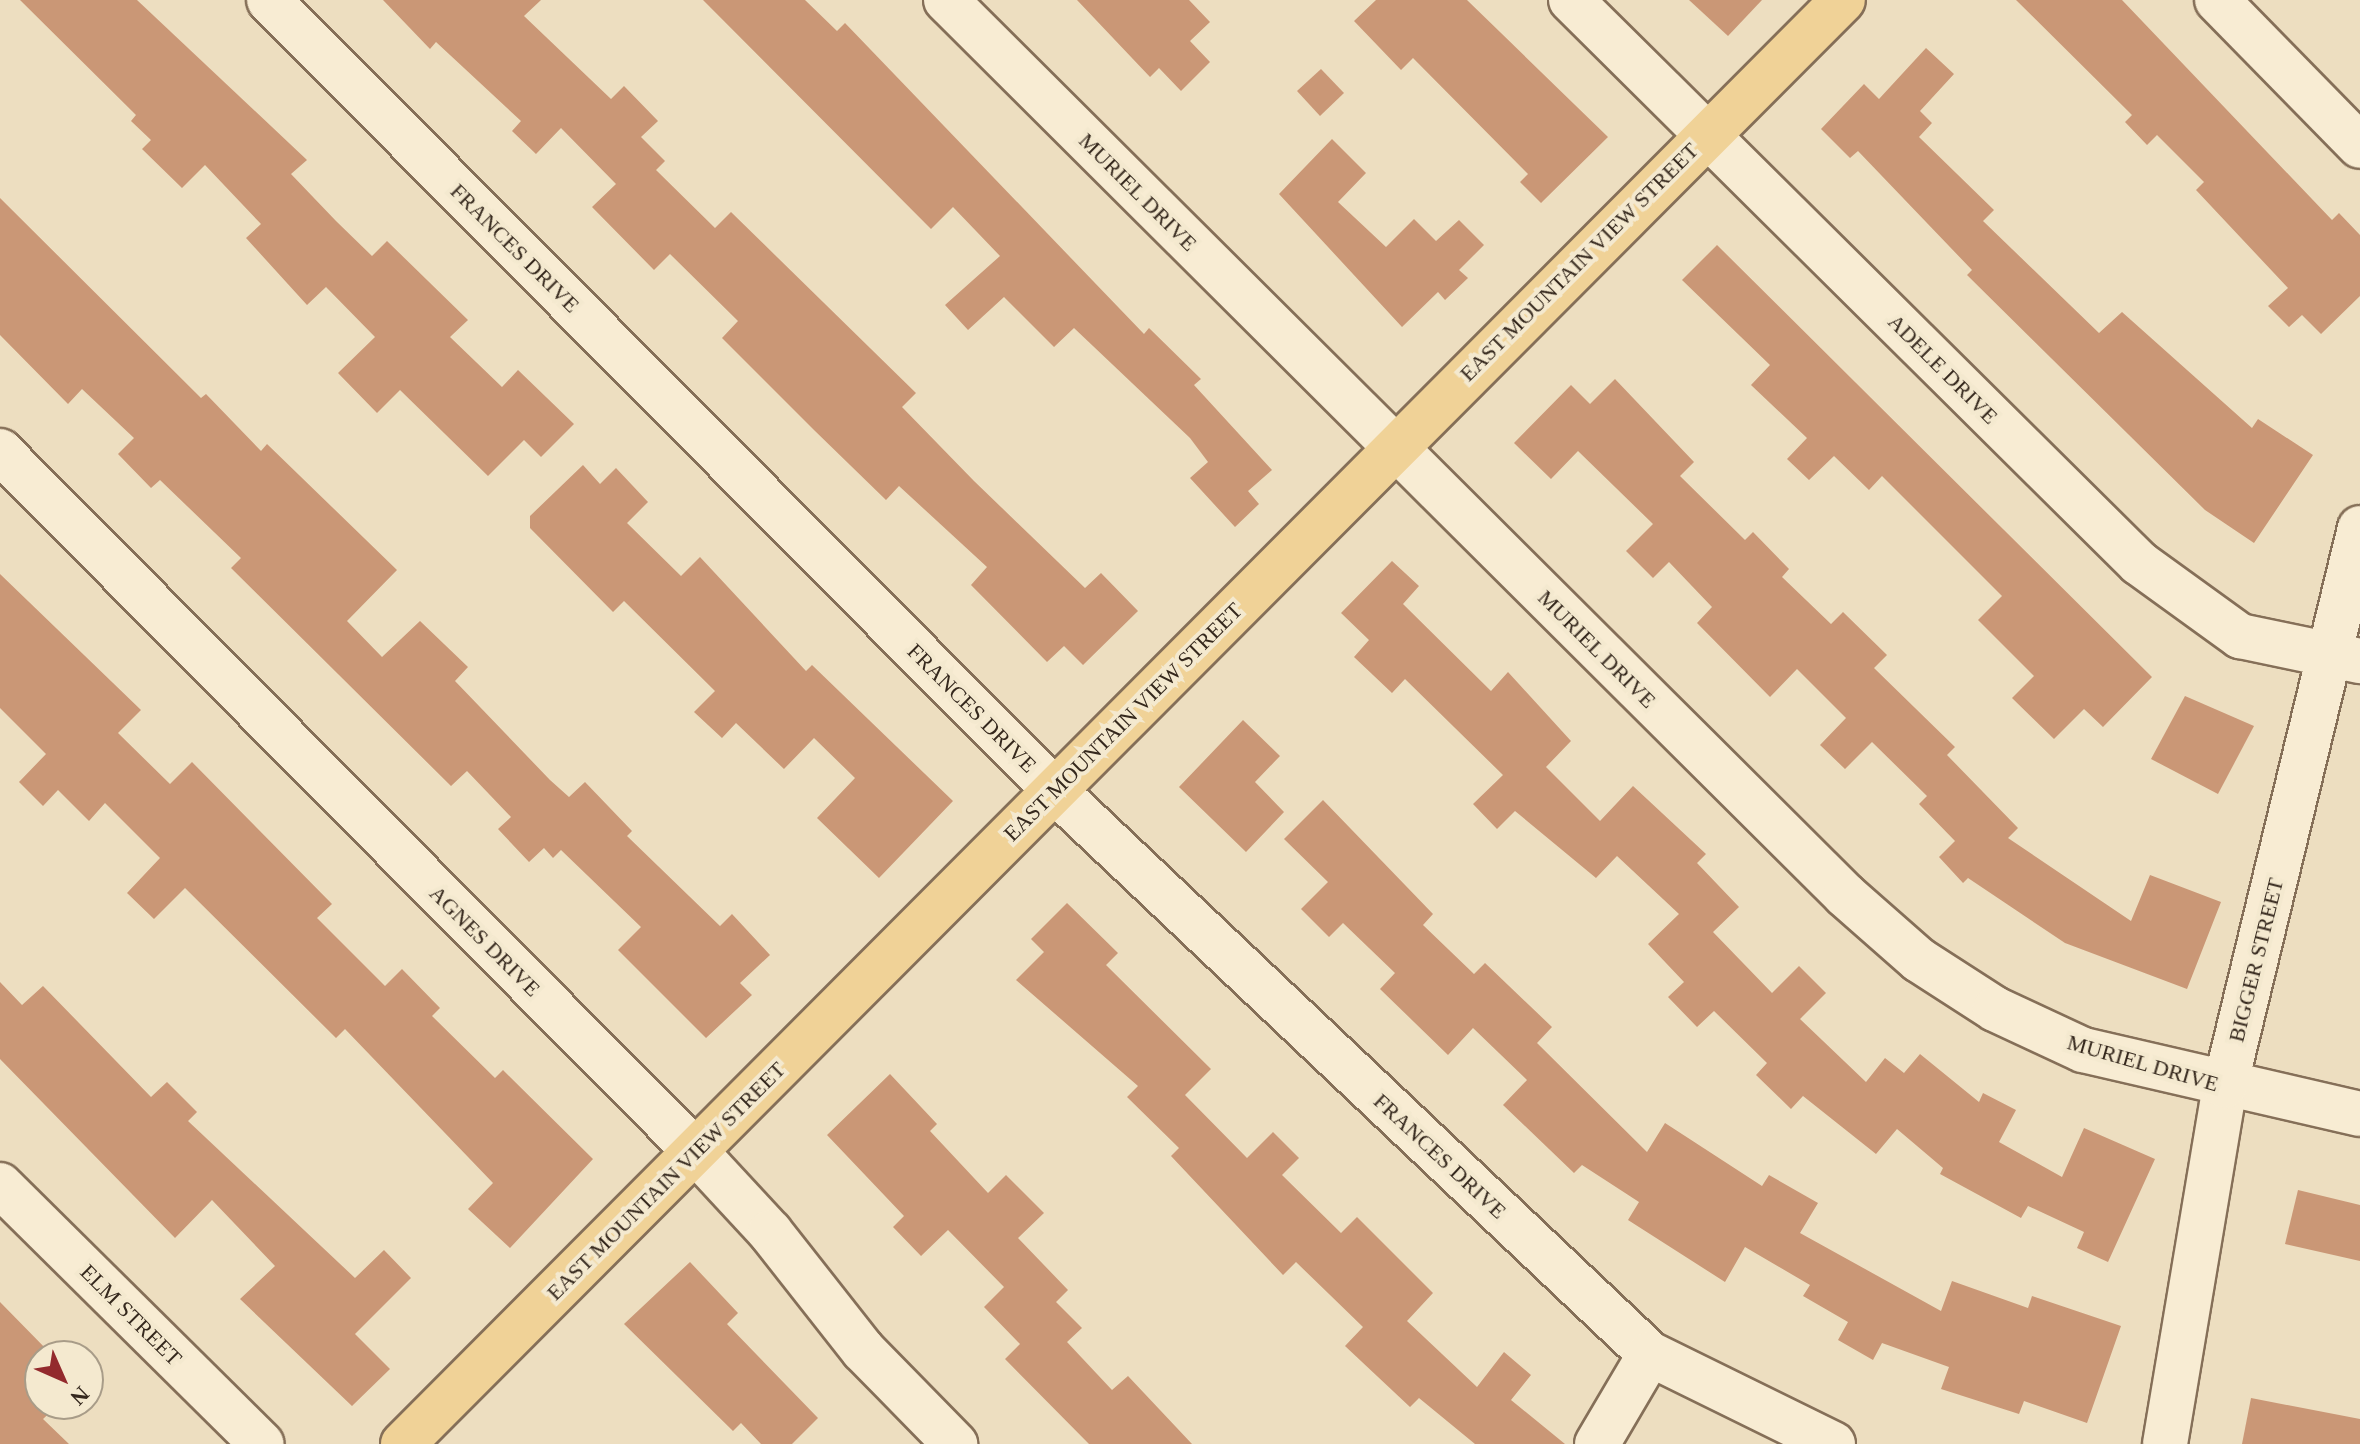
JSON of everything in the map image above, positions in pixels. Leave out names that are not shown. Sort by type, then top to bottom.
[{"type":"main road","name":"EAST MOUNTAIN VIEW STREET","points":[[403,1444],[1843,0]]},
{"type":"street","name":"FRANCES DRIVE","points":[[269,0],[1055,791],[1650,1354],[1833,1444]]},
{"type":"street","name":"MURIEL DRIVE","points":[[946,0],[1394,447],[1919,960],[1995,1009],[2083,1050],[2225,1086],[2360,1114]]},
{"type":"street","name":"ADELE DRIVE","points":[[1571,0],[2139,563],[2240,636],[2346,658]]},
{"type":"street","points":[[2217,0],[2360,146]]},
{"type":"street","name":"AGNES DRIVE","points":[[0,451],[696,1152],[770,1232],[863,1350],[955,1444]]},
{"type":"street","name":"BIGGER STREET","points":[[2165,1444],[2225,1086],[2346,658],[2360,528]]},
{"type":"street","name":"ELM STREET","points":[[0,1185],[262,1444]]},
{"type":"street","points":[[1597,1444],[1650,1354]]},
{"type":"building","points":[[20,0],[137,0],[307,160],[291,174],[372,256],[387,241],[468,320],[450,337],[502,387],[518,370],[574,424],[541,457],[524,440],[488,476],[400,390],[377,413],[338,373],[375,337],[326,287],[307,305],[246,238],[261,224],[205,165],[182,188],[142,149],[151,140],[131,121],[136,115]]},
{"type":"building","points":[[383,0],[541,0],[524,16],[611,99],[624,86],[658,121],[641,137],[665,161],[656,170],[715,228],[731,212],[916,393],[902,407],[974,481],[1085,588],[1101,573],[1138,611],[1083,665],[1064,646],[1047,662],[971,585],[987,567],[899,486],[886,500],[722,338],[738,321],[670,254],[654,270],[592,207],[616,184],[561,128],[536,154],[512,131],[521,121],[436,42],[430,49]]},
{"type":"building","points":[[703,0],[805,0],[837,31],[845,23],[1144,334],[1149,328],[1201,379],[1194,385],[1272,470],[1248,491],[1259,504],[1235,527],[1190,478],[1208,462],[1190,438],[1074,328],[1054,347],[1004,297],[968,330],[945,305],[1000,256],[953,207],[931,229]]},
{"type":"building","points":[[1077,0],[1189,0],[1210,22],[1190,41],[1210,62],[1181,91],[1159,68],[1150,77]]},
{"type":"building","points":[[1376,0],[1467,0],[1608,137],[1541,203],[1520,182],[1528,174],[1413,58],[1401,70],[1354,21]]},
{"type":"building","points":[[1689,0],[1762,0],[1728,36]]},
{"type":"building","points":[[2016,0],[2122,0],[2332,220],[2339,213],[2360,235],[2360,296],[2321,334],[2302,315],[2289,327],[2268,306],[2288,288],[2196,190],[2204,182],[2157,135],[2147,145],[2125,122],[2132,115]]},
{"type":"building","points":[[1926,48],[1954,74],[1920,111],[1932,123],[1919,137],[1994,210],[1983,221],[2099,333],[2122,312],[2252,428],[2258,419],[2313,455],[2254,543],[2205,510],[1967,275],[1972,270],[1858,151],[1850,158],[1821,129],[1864,84],[1879,99]]},
{"type":"building","points":[[1321,69],[1344,93],[1320,116],[1297,91]]},
{"type":"building","points":[[1332,139],[1366,173],[1338,202],[1386,247],[1414,219],[1436,241],[1459,220],[1484,245],[1459,270],[1468,278],[1445,300],[1438,292],[1402,327],[1279,194]]},
{"type":"building","points":[[0,198],[201,398],[206,394],[261,451],[267,444],[397,570],[347,621],[382,657],[420,621],[468,667],[455,681],[550,780],[569,797],[585,782],[632,831],[627,836],[720,926],[732,914],[770,955],[740,983],[752,995],[706,1038],[618,950],[641,927],[561,850],[553,858],[544,848],[529,862],[498,829],[511,817],[467,771],[451,786],[231,568],[241,558],[160,480],[151,488],[118,454],[134,438],[82,389],[68,404],[0,335]]},
{"type":"building","points":[[1717,245],[2152,677],[2103,727],[2084,709],[2054,739],[2012,698],[2034,676],[1978,620],[2002,596],[1882,476],[1869,490],[1834,456],[1809,480],[1787,459],[1807,438],[1751,385],[1770,365],[1682,280]]},
{"type":"building","points":[[1615,379],[1694,462],[1680,476],[1745,540],[1753,532],[1789,569],[1782,577],[1831,624],[1843,612],[1887,655],[1874,668],[1955,747],[1947,755],[2018,828],[2008,838],[2131,921],[2150,875],[2221,902],[2187,989],[2065,943],[1968,878],[1963,883],[1939,857],[1955,841],[1919,804],[1927,796],[1872,742],[1845,769],[1820,745],[1846,718],[1797,669],[1770,697],[1697,623],[1712,607],[1669,562],[1653,578],[1626,551],[1653,524],[1578,451],[1551,479],[1514,443],[1571,385],[1590,404]]},
{"type":"building","points":[[583,465],[600,484],[616,468],[648,502],[627,523],[681,576],[700,557],[806,671],[812,665],[953,801],[879,878],[817,818],[855,778],[814,738],[784,769],[736,723],[722,738],[694,712],[715,691],[624,601],[613,612],[530,528],[530,516]]},
{"type":"building","points":[[1392,561],[1419,586],[1403,604],[1491,691],[1508,672],[1571,741],[1546,767],[1600,821],[1633,786],[1706,854],[1697,863],[1739,907],[1713,932],[1772,993],[1799,966],[1826,993],[1800,1019],[1866,1082],[1885,1058],[1904,1073],[1920,1054],[1979,1102],[1983,1093],[2016,1110],[1999,1142],[2062,1177],[2084,1128],[2155,1159],[2108,1262],[2077,1248],[2084,1232],[2028,1206],[2021,1218],[1940,1174],[1943,1168],[1897,1129],[1876,1154],[1803,1096],[1791,1109],[1756,1075],[1767,1063],[1714,1011],[1697,1027],[1668,997],[1684,982],[1648,944],[1679,914],[1617,856],[1596,878],[1515,811],[1497,829],[1473,804],[1503,775],[1405,679],[1392,693],[1354,657],[1369,640],[1341,613]]},
{"type":"building","points":[[0,574],[141,710],[118,733],[170,784],[192,762],[332,904],[317,918],[385,986],[402,969],[440,1008],[432,1016],[495,1078],[503,1070],[593,1159],[510,1248],[468,1209],[493,1183],[345,1029],[336,1038],[185,888],[154,919],[127,893],[160,858],[105,803],[89,821],[58,790],[43,806],[19,782],[46,754],[0,708]]},
{"type":"building","points":[[2185,696],[2254,726],[2218,794],[2151,759]]},
{"type":"building","points":[[1243,720],[1280,756],[1255,782],[1284,812],[1246,852],[1179,787]]},
{"type":"building","points":[[1323,800],[1433,914],[1423,925],[1474,974],[1485,963],[1552,1027],[1537,1043],[1647,1152],[1665,1123],[1762,1186],[1769,1175],[1818,1203],[1800,1233],[1941,1311],[1952,1281],[2028,1308],[2032,1296],[2121,1326],[2087,1423],[2024,1401],[2019,1414],[1941,1389],[1949,1367],[1882,1343],[1873,1360],[1838,1340],[1848,1322],[1803,1296],[1810,1285],[1745,1247],[1725,1282],[1628,1220],[1639,1202],[1582,1165],[1574,1173],[1503,1105],[1527,1080],[1473,1028],[1448,1055],[1380,989],[1395,973],[1343,923],[1329,937],[1301,909],[1328,882],[1284,839]]},
{"type":"building","points":[[1067,903],[1118,953],[1106,965],[1211,1069],[1185,1095],[1247,1158],[1273,1132],[1299,1158],[1282,1175],[1341,1233],[1357,1217],[1433,1293],[1407,1321],[1477,1387],[1504,1352],[1531,1375],[1511,1400],[1565,1444],[1475,1444],[1419,1398],[1410,1407],[1345,1346],[1363,1327],[1296,1262],[1283,1275],[1171,1156],[1179,1148],[1127,1097],[1138,1086],[1016,980],[1044,952],[1031,939]]},
{"type":"building","points":[[0,982],[22,1005],[43,986],[151,1097],[167,1082],[197,1112],[188,1121],[355,1278],[384,1250],[411,1278],[355,1334],[390,1369],[352,1406],[240,1299],[275,1266],[212,1200],[175,1238],[0,1059]]},
{"type":"building","points":[[890,1074],[937,1124],[930,1131],[988,1193],[1006,1175],[1044,1213],[1018,1238],[1068,1290],[1056,1302],[1082,1328],[1067,1342],[1112,1390],[1128,1376],[1192,1444],[1089,1444],[1005,1359],[1020,1344],[984,1307],[1004,1287],[948,1230],[921,1256],[893,1227],[904,1216],[827,1135]]},
{"type":"building","points":[[2298,1190],[2360,1205],[2360,1261],[2285,1244]]},
{"type":"building","points":[[690,1262],[738,1313],[727,1324],[818,1418],[792,1444],[761,1444],[741,1423],[733,1431],[624,1324]]},
{"type":"building","points":[[0,1302],[37,1340],[24,1340],[24,1420],[44,1420],[69,1444],[0,1444]]},
{"type":"building","points":[[2251,1398],[2360,1419],[2360,1444],[2242,1444]]}]
